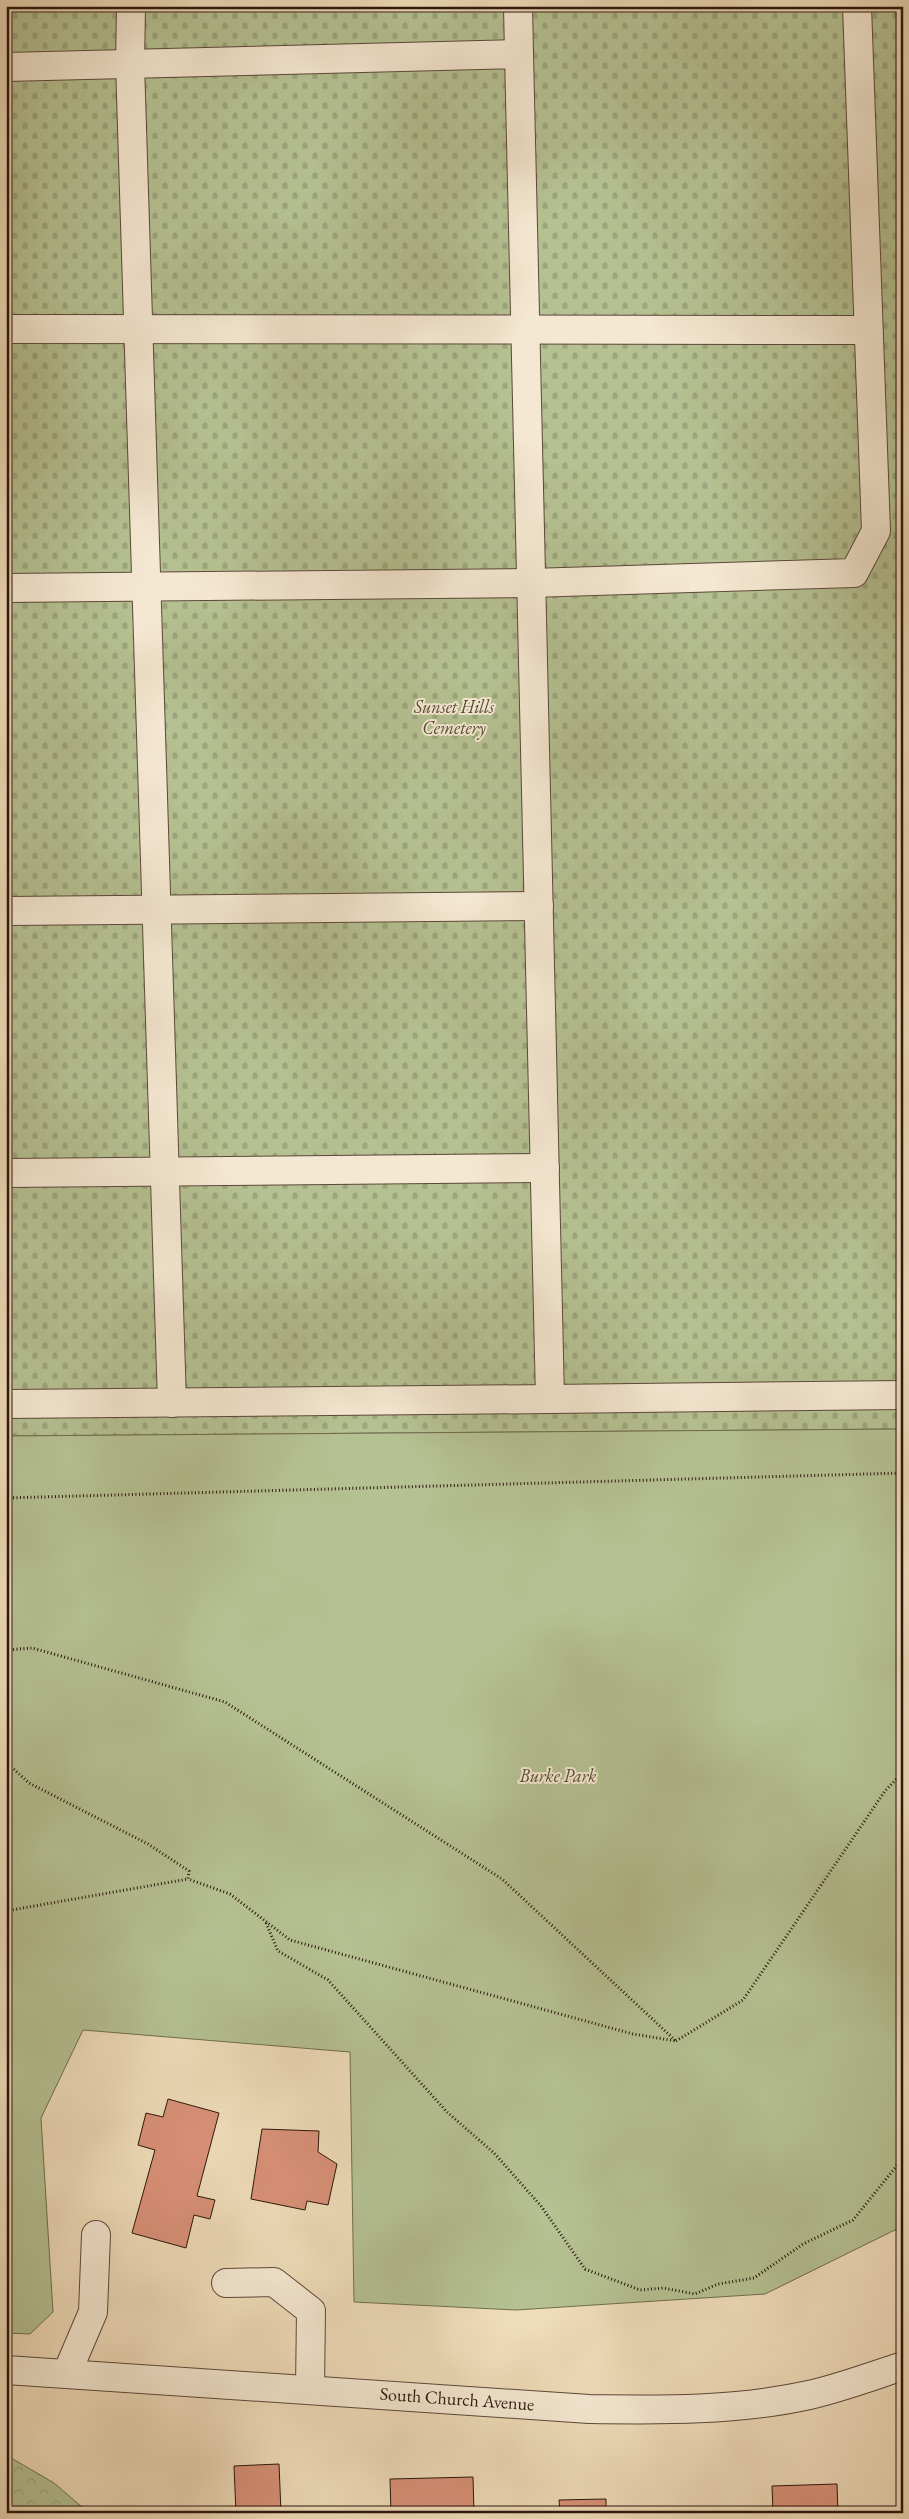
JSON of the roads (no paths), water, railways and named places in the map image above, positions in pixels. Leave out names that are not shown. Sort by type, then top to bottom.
[{"type":"street","points":[[131,6],[130,64],[172,1403]]},
{"type":"street","points":[[518,6],[550,1399]]},
{"type":"street","points":[[6,588],[531,583],[854,573],[876,531],[857,6]]},
{"type":"street","points":[[6,68],[519,54]]},
{"type":"street","points":[[6,329],[868,330]]},
{"type":"street","points":[[6,911],[539,906]]},
{"type":"street","points":[[6,1173],[545,1168]]},
{"type":"street","points":[[6,1404],[903,1395]]},
{"type":"street","points":[[68,2373],[92,2312],[96,2234]]},
{"type":"street","points":[[226,2282],[274,2282],[311,2311],[310,2388]]},
{"type":"street","name":"South Church Avenue","points":[[6,2370],[310,2388],[589,2409],[676,2410],[750,2404],[808,2395],[903,2366]]},
{"type":"park label","name":"Sunset Hills Cemetery","points":[[454,718]]},
{"type":"park label","name":"Burke Park","points":[[558,1776]]}]
